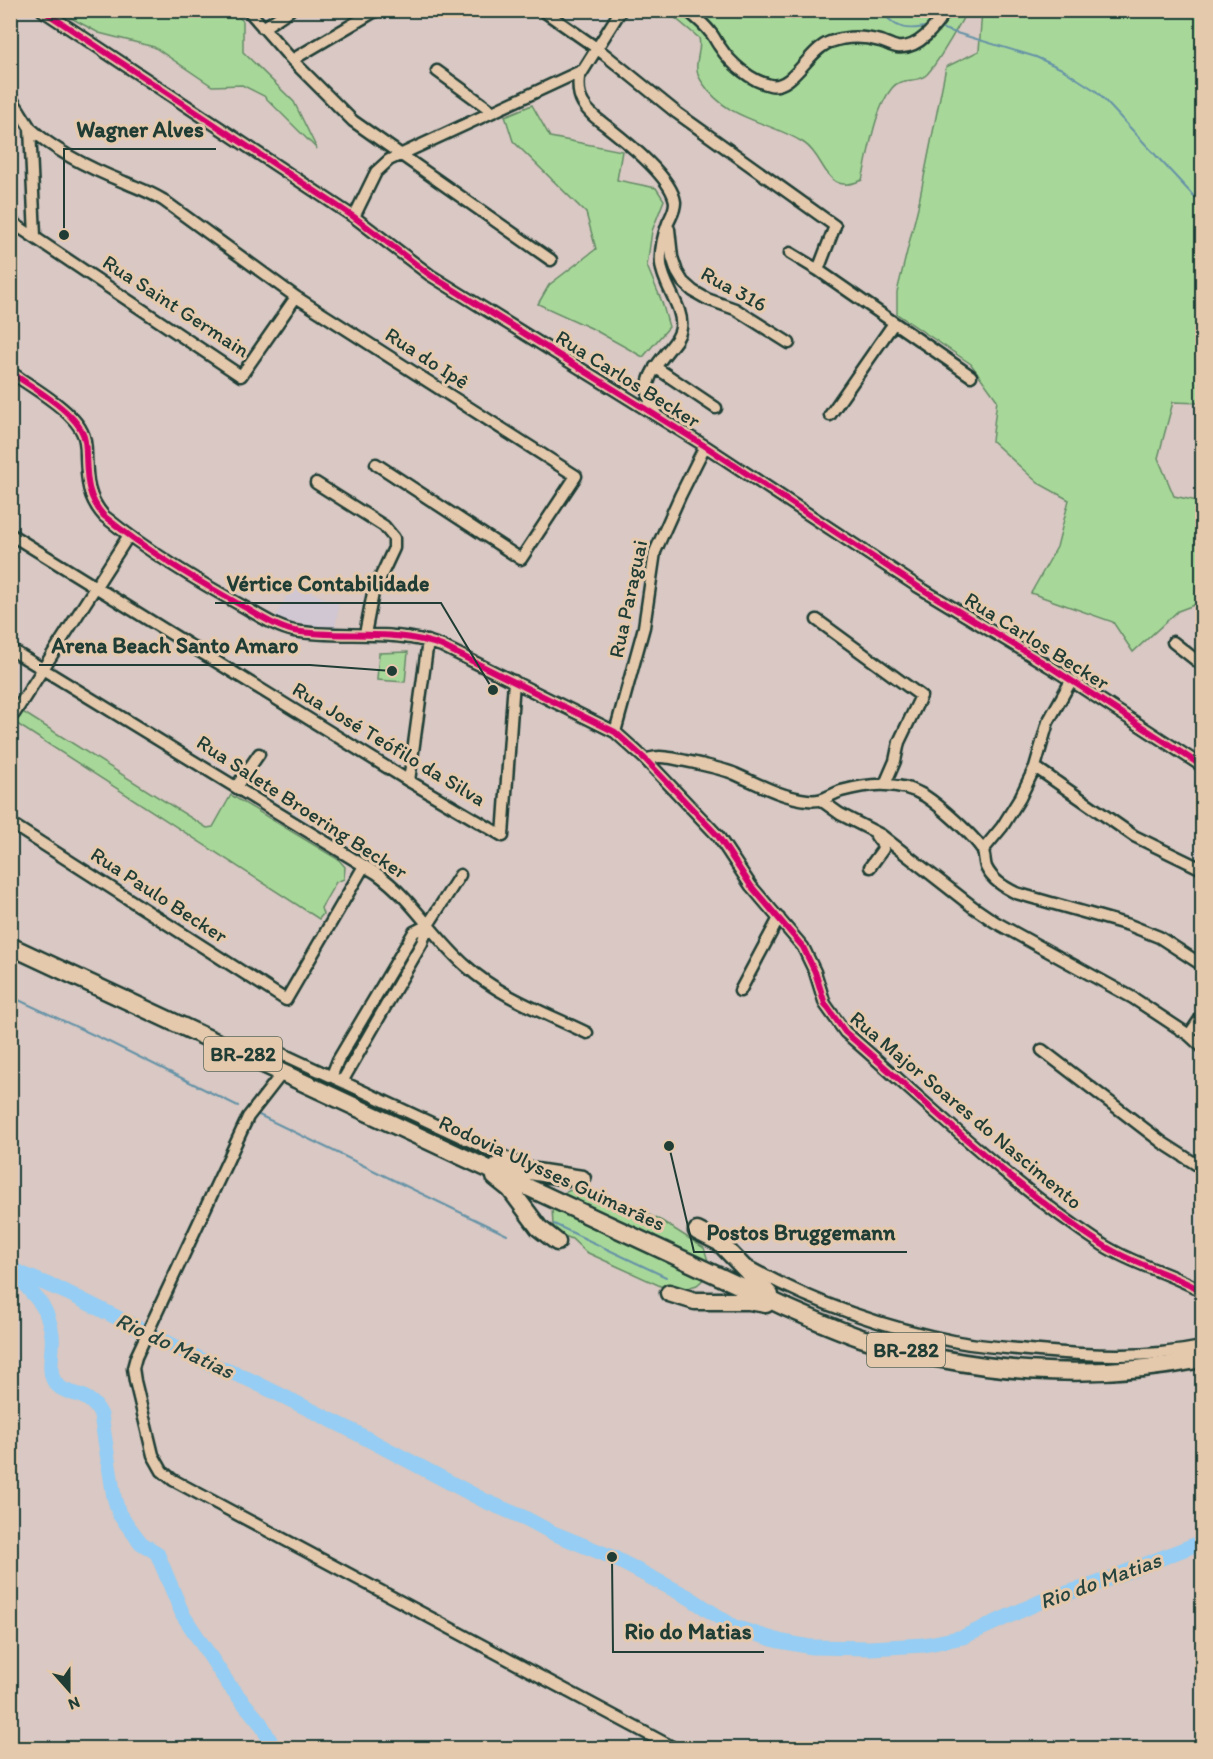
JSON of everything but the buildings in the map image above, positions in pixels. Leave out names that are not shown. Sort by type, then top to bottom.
[{"type":"highway","name":"Rodovia Ulysses Guimarães","points":[[10,946],[784,1307],[860,1338],[935,1357],[1033,1370],[1078,1371],[1154,1367],[1203,1359]]},
{"type":"highway","points":[[475,1162],[582,1179]]},
{"type":"highway","points":[[475,1162],[510,1189],[539,1228],[558,1242]]},
{"type":"highway","points":[[698,1231],[719,1242],[759,1286],[784,1307]]},
{"type":"highway","points":[[669,1293],[695,1301],[749,1300],[784,1307]]},
{"type":"street","name":"Rua Carlos Becker","points":[[42,10],[354,217],[429,275],[658,416],[917,586],[1203,766]]},
{"type":"street","points":[[248,10],[340,111],[551,260]]},
{"type":"street","points":[[263,28],[290,10]]},
{"type":"street","points":[[292,60],[377,10]]},
{"type":"street","points":[[542,10],[598,49],[677,113],[836,226],[818,270]]},
{"type":"street","points":[[621,10],[578,82],[582,103],[587,110],[633,148],[667,183],[675,202],[674,213],[668,222],[663,239],[661,265],[669,293],[679,312],[681,328],[678,337],[650,375],[647,389],[652,408],[658,416]]},
{"type":"street","points":[[687,10],[710,32],[719,47],[745,73],[766,84],[778,86],[792,78],[810,56],[828,42],[856,36],[897,47],[904,46],[923,38],[946,10]]},
{"type":"street","points":[[354,217],[379,168],[400,155],[585,69]]},
{"type":"street","points":[[437,71],[492,111]]},
{"type":"street","points":[[10,96],[30,128],[35,236]]},
{"type":"street","name":"Rua do Ipê","points":[[30,128],[47,143],[82,163],[163,200],[296,297],[576,476],[521,559],[376,464]]},
{"type":"street","name":"Rua Saint Germain","points":[[10,221],[241,376],[296,297]]},
{"type":"street","name":"Rua 316","points":[[668,222],[672,257],[676,272],[683,282],[693,291],[707,299],[735,309],[789,343]]},
{"type":"street","points":[[790,253],[971,376]]},
{"type":"street","points":[[830,415],[894,323]]},
{"type":"street","points":[[655,366],[716,408]]},
{"type":"street","name":"Rua Major Soares do Nascimento","points":[[10,372],[52,400],[83,433],[86,446],[87,485],[92,498],[104,516],[178,569],[283,628],[315,633],[401,636],[428,641],[615,732],[645,759],[718,836],[751,886],[808,956],[825,1004],[845,1032],[1010,1174],[1082,1230],[1105,1246],[1145,1267],[1201,1287]]},
{"type":"street","name":"Rua Paraguai","points":[[615,732],[644,627],[655,552],[705,446]]},
{"type":"street","points":[[316,483],[384,526],[394,538],[394,548],[373,593],[365,634]]},
{"type":"street","name":"Rua José Teófilo da Silva","points":[[10,534],[503,836],[514,681]]},
{"type":"street","points":[[14,714],[129,535]]},
{"type":"street","points":[[817,620],[921,696],[899,742],[895,761],[885,784]]},
{"type":"street","points":[[410,781],[428,641]]},
{"type":"street","points":[[1173,642],[1203,665]]},
{"type":"street","name":"Rua Salete Broering Becker","points":[[10,649],[364,866],[400,892],[466,966],[486,982],[587,1033]]},
{"type":"street","points":[[982,850],[1011,813],[1035,767],[1048,722],[1071,681]]},
{"type":"street","points":[[236,787],[259,754]]},
{"type":"street","points":[[645,759],[661,756],[722,770],[788,796],[822,801],[840,814],[873,830],[896,845],[972,907],[995,922],[1133,998],[1189,1035],[1203,1047]]},
{"type":"street","points":[[1035,767],[1134,836],[1203,868]]},
{"type":"street","points":[[822,801],[840,792],[885,784],[913,789],[932,800],[956,822],[982,850],[986,866],[992,876],[1010,890],[1129,925],[1159,937],[1203,965]]},
{"type":"street","name":"Rua Paulo Becker","points":[[10,823],[286,1000],[364,866]]},
{"type":"street","points":[[870,867],[884,846],[873,830]]},
{"type":"street","points":[[337,1078],[352,1065],[423,943],[428,925],[460,875]]},
{"type":"street","points":[[740,991],[778,918]]},
{"type":"street","points":[[337,1078],[338,1060],[414,932],[428,925]]},
{"type":"street","points":[[1189,1035],[1203,1016]]},
{"type":"street","points":[[274,1050],[521,1164],[532,1172]]},
{"type":"street","points":[[1042,1050],[1163,1143],[1203,1168]]},
{"type":"street","points":[[310,1065],[338,1060]]},
{"type":"street","points":[[352,1065],[363,1090]]},
{"type":"street","points":[[283,1072],[248,1117],[143,1341],[134,1368],[153,1455],[162,1471],[173,1480],[674,1749]]},
{"type":"street","points":[[738,1261],[774,1281],[831,1306],[894,1326],[960,1342],[1103,1355],[1148,1355],[1203,1347]]},
{"type":"shaded area","points":[[293,585],[339,604],[335,630],[274,619]]},
{"type":"green space","points":[[917,10],[937,20],[922,36],[904,44],[838,37],[790,77],[772,83],[746,71],[691,11],[778,11],[782,16],[793,19],[810,11]]},
{"type":"green space","points":[[982,10],[1202,11],[1200,82],[1202,83],[1202,403],[1173,402],[1158,458],[1174,496],[1202,502],[1202,602],[1178,611],[1133,652],[1113,622],[1031,593],[1057,547],[1069,500],[1038,483],[992,441],[997,400],[971,364],[897,314],[897,292],[918,207],[946,67],[979,51]]},
{"type":"green space","points":[[58,11],[232,11],[243,21],[243,52],[294,102],[317,149],[264,96],[242,85],[212,86],[154,47],[99,33]]},
{"type":"green space","points":[[669,11],[682,11],[713,41],[771,88],[822,49],[856,39],[905,49],[949,11],[967,11],[930,71],[921,78],[900,82],[886,97],[876,120],[862,180],[840,184],[827,174],[812,150],[804,143],[791,135],[736,113],[712,95],[702,82],[697,70],[699,38]]},
{"type":"green space","points":[[532,105],[550,137],[622,151],[617,180],[656,188],[664,200],[652,231],[647,266],[662,302],[669,327],[643,357],[591,328],[538,304],[549,285],[596,249],[586,213],[513,141],[505,116]]},
{"type":"green space","points":[[408,652],[405,682],[377,680],[379,653]]},
{"type":"green space","points":[[10,704],[207,828],[213,827],[231,795],[339,860],[345,867],[344,879],[336,882],[321,908],[323,914],[319,919],[11,720]]},
{"type":"green space","points":[[576,1188],[618,1201],[662,1221],[704,1248],[709,1264],[561,1194]]},
{"type":"green space","points":[[552,1208],[705,1278],[697,1285],[684,1289],[667,1289],[586,1252],[572,1239],[557,1233],[553,1225]]},
{"type":"waterway","points":[[880,10],[892,22],[902,27],[931,26]]},
{"type":"waterway","points":[[940,28],[1036,57],[1062,69],[1096,91],[1202,205]]},
{"type":"waterway","points":[[10,996],[238,1106]]},
{"type":"waterway","points":[[257,1114],[507,1235]]},
{"type":"waterway","points":[[554,1224],[666,1277]]},
{"type":"waterway","name":"Rio do Matias","points":[[10,1269],[68,1293],[208,1363],[248,1379],[485,1501],[553,1533],[612,1557],[690,1598],[734,1627],[779,1641],[811,1647],[870,1648],[924,1645],[963,1637],[1042,1601],[1093,1585],[1202,1542]]},
{"type":"waterway","points":[[22,1275],[27,1286],[41,1304],[49,1322],[52,1332],[51,1371],[54,1381],[64,1390],[89,1400],[101,1415],[114,1497],[119,1514],[141,1543],[157,1553],[183,1615],[229,1685],[261,1724],[274,1748]]},
{"type":"cycle path","points":[[42,10],[354,217],[430,275],[705,446],[917,586],[1049,666],[1202,766]]},
{"type":"cycle path","points":[[10,372],[50,399],[77,424],[85,441],[91,495],[104,516],[155,553],[208,586],[268,621],[294,631],[387,635],[442,646],[615,732],[645,759],[718,836],[751,886],[803,947],[815,972],[825,1004],[845,1032],[971,1143],[1069,1221],[1115,1252],[1202,1291]]},
{"type":"place","name":"Wagner Alves","points":[[64,235]]},
{"type":"place","name":"Arena Beach Santo Amaro","points":[[392,671]]},
{"type":"place","name":"Vértice Contabilidade","points":[[493,690]]},
{"type":"place","name":"Postos Bruggemann","points":[[669,1146]]},
{"type":"place","name":"Rio do Matias","points":[[612,1557]]}]
